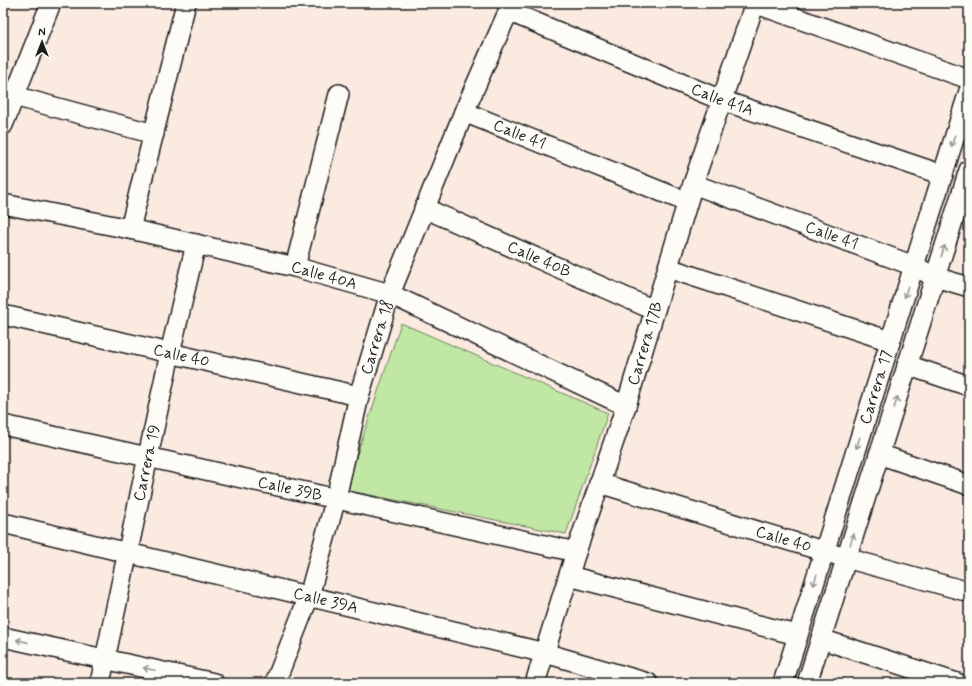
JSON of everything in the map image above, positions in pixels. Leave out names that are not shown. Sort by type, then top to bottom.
[{"type":"street","points":[[3,125],[9,94],[51,3]]},
{"type":"street","points":[[130,230],[186,3]]},
{"type":"street","points":[[755,3],[969,79]]},
{"type":"street","name":"Carrera 17B","points":[[535,683],[576,552],[626,406],[687,202],[755,3]]},
{"type":"street","name":"Calle 41A","points":[[510,7],[721,100],[943,175]]},
{"type":"street","name":"Carrera 18","points":[[275,683],[309,596],[336,498],[359,396],[390,294],[464,112],[510,7]]},
{"type":"street","name":"Carrera 17","points":[[782,683],[969,91]]},
{"type":"street","points":[[9,94],[154,134]]},
{"type":"street","points":[[295,266],[339,94]]},
{"type":"street","name":"Calle 41","points":[[464,112],[687,202]]},
{"type":"street","name":"Carrera 17","points":[[806,683],[969,170]]},
{"type":"street","name":"Calle 41","points":[[693,184],[914,266],[935,277],[969,287]]},
{"type":"street","name":"Calle 40A","points":[[3,204],[295,266],[390,294],[626,406]]},
{"type":"street","name":"Calle 40B","points":[[424,208],[654,310]]},
{"type":"street","name":"Carrera 19","points":[[100,683],[170,353],[196,244]]},
{"type":"street","points":[[668,268],[890,341]]},
{"type":"street","name":"Calle 40","points":[[3,316],[359,396]]},
{"type":"street","points":[[907,365],[969,386]]},
{"type":"street","name":"Calle 39B","points":[[3,425],[576,552]]},
{"type":"street","points":[[879,454],[969,485]]},
{"type":"street","name":"Calle 40","points":[[600,483],[824,550],[846,558],[969,592]]},
{"type":"street","name":"Calle 39A","points":[[3,523],[545,653],[648,683]]},
{"type":"street","points":[[569,576],[798,635]]},
{"type":"street","points":[[3,637],[214,683]]},
{"type":"street","points":[[821,638],[957,683]]},
{"type":"green space","points":[[401,323],[608,413],[566,534],[345,490]]}]
